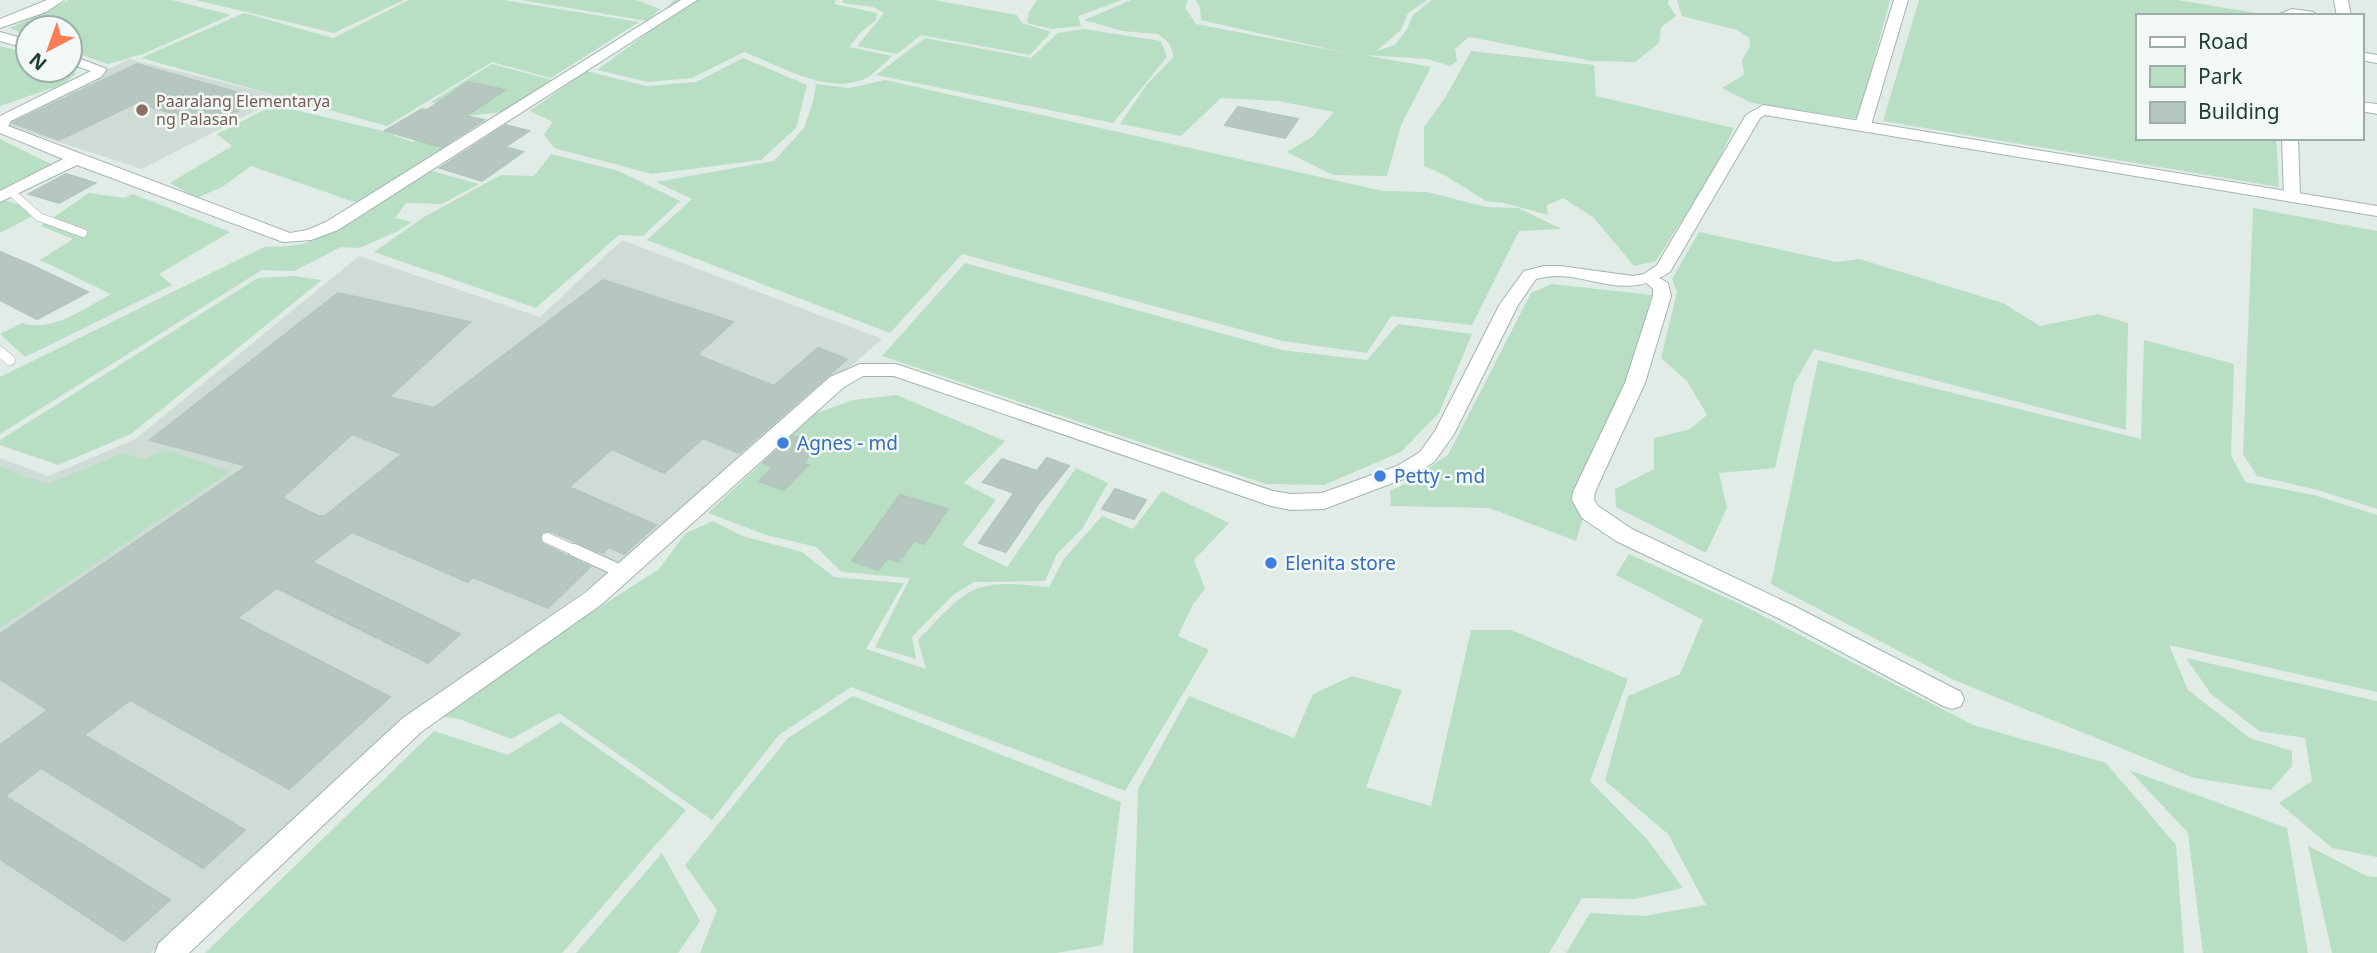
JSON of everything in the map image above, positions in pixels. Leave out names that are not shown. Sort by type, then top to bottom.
[{"type":"street","points":[[0,24],[57,0]]},
{"type":"street","points":[[76,84],[6,118],[0,127],[76,159],[289,238],[311,235],[332,226],[690,0]]},
{"type":"street","points":[[1863,125],[1901,0]]},
{"type":"street","points":[[84,64],[100,69],[84,80]]},
{"type":"street","points":[[169,953],[412,726],[594,598],[837,382],[860,370],[896,370],[1270,498],[1291,502],[1324,501],[1404,471],[1427,457],[1444,434],[1509,304],[1530,275],[1548,272],[1625,282],[1650,278],[1664,268],[1759,111],[1770,109],[2377,211]]},
{"type":"street","points":[[2290,140],[2291,196]]},
{"type":"street","points":[[5,194],[76,159]]},
{"type":"street","points":[[1650,278],[1662,287],[1662,296],[1634,383],[1584,492],[1583,500],[1590,512],[1624,535],[1786,612],[1952,699]]},
{"type":"lane","points":[[5,194],[39,217],[83,233]]},
{"type":"lane","points":[[0,352],[10,360]]},
{"type":"lane","points":[[547,538],[625,573]]},
{"type":"shaded area","name":"Paaralang Elementarya ng Palasan","points":[[129,59],[282,97],[142,169],[0,123],[79,84],[84,84],[84,81]]},
{"type":"shaded area","points":[[622,240],[882,339],[616,569],[401,720],[151,953],[0,953],[0,458],[48,476],[134,440],[359,256],[540,317]]},
{"type":"green space","points":[[69,0],[172,0],[231,15],[143,54],[108,64],[84,56],[84,14],[40,14]]},
{"type":"green space","points":[[196,0],[404,0],[334,33]]},
{"type":"green space","points":[[409,0],[504,0],[639,22],[551,78],[492,62],[387,126],[141,58],[244,13],[333,38]]},
{"type":"green space","points":[[521,0],[636,0],[660,9],[647,21]]},
{"type":"green space","points":[[674,0],[836,0],[834,4],[877,13],[876,20],[861,32],[849,47],[892,56],[866,78],[848,83],[817,81],[744,52],[692,78],[648,82],[597,70],[657,26],[659,15]]},
{"type":"green space","points":[[843,0],[934,0],[1017,15],[1022,23],[1051,32],[1030,55],[921,35],[897,54],[857,46],[884,13],[873,7],[842,3]]},
{"type":"green space","points":[[1037,0],[1122,0],[1078,16],[1081,26],[1051,29],[1027,23],[1029,12]]},
{"type":"green space","points":[[1131,0],[1188,0],[1185,8],[1196,24],[1346,53],[1201,20],[1196,0],[1427,0],[1408,13],[1401,30],[1376,51],[1395,45],[1413,15],[1432,0],[1669,0],[1668,4],[1676,16],[1661,27],[1659,43],[1635,62],[1592,61],[1469,37],[1455,49],[1457,61],[1450,66],[1427,59],[1364,55],[1431,67],[1401,125],[1387,176],[1333,175],[1287,152],[1312,137],[1334,112],[1278,101],[1221,98],[1181,136],[1120,124],[1148,83],[1174,57],[1169,43],[1158,34],[1122,31],[1084,20]]},
{"type":"green space","points":[[1677,0],[1890,0],[1858,119],[1752,103],[1722,88],[1744,75],[1742,60],[1750,47],[1749,38],[1737,30],[1682,16]]},
{"type":"green space","points":[[1919,0],[2178,0],[2262,14],[2136,14],[2136,140],[2276,140],[2279,187],[1883,121]]},
{"type":"green space","points":[[1084,29],[1161,41],[1167,57],[1113,123],[876,75],[925,38],[1031,58],[1058,33]]},
{"type":"green space","points":[[0,46],[14,50],[14,84],[62,84],[61,85],[0,106]]},
{"type":"green space","points":[[1471,51],[1594,65],[1596,96],[1734,128],[1712,173],[1656,261],[1634,266],[1593,217],[1563,198],[1547,205],[1548,215],[1486,201],[1446,176],[1424,166],[1424,127],[1445,98]]},
{"type":"green space","points":[[743,58],[807,85],[796,128],[761,160],[652,174],[554,148],[544,134],[553,122],[530,111],[586,71],[646,86],[696,82]]},
{"type":"green space","points":[[492,64],[552,80],[504,112],[464,116],[431,102]]},
{"type":"green space","points":[[885,80],[1383,191],[1427,192],[1486,207],[1518,208],[1562,229],[1519,231],[1472,325],[1391,316],[1367,353],[1283,341],[962,254],[890,333],[647,240],[692,199],[656,182],[774,161],[804,128],[816,84],[849,88]]},
{"type":"green space","points":[[274,105],[379,130],[413,142],[442,130],[455,137],[438,155],[360,204],[251,166],[222,187],[197,198],[170,183],[232,146],[217,134]]},
{"type":"green space","points":[[0,139],[51,164],[0,190]]},
{"type":"green space","points":[[551,154],[619,171],[680,201],[643,236],[619,235],[536,308],[374,252],[424,217],[501,175],[534,176]]},
{"type":"green space","points":[[428,170],[479,184],[442,204],[406,203],[395,218],[412,222],[359,248],[341,247],[294,271],[262,270],[0,434],[0,377],[264,247],[297,245],[330,233]]},
{"type":"green space","points":[[89,193],[124,198],[133,194],[230,232],[159,274],[172,285],[25,357],[0,334],[22,323],[45,325],[68,318],[111,294],[40,260],[73,239],[41,226]]},
{"type":"green space","points":[[2,199],[40,212],[0,233]]},
{"type":"green space","points":[[2253,208],[2377,231],[2377,509],[2318,490],[2257,476],[2243,454]]},
{"type":"green space","points":[[1699,232],[1837,262],[1859,259],[2003,303],[2040,326],[2098,314],[2128,323],[2126,430],[1814,349],[1794,384],[1775,468],[1719,473],[1727,508],[1706,553],[1616,507],[1615,489],[1654,469],[1654,438],[1690,429],[1707,415],[1687,381],[1661,358],[1677,292],[1672,279]]},
{"type":"green space","points":[[965,263],[1282,350],[1367,360],[1398,324],[1472,334],[1439,413],[1401,452],[1324,485],[1266,484],[882,356]]},
{"type":"green space","points":[[293,276],[322,280],[131,434],[58,465],[0,445],[0,440],[258,278]]},
{"type":"green space","points":[[1552,284],[1652,295],[1576,541],[1489,508],[1391,506],[1390,491],[1448,455],[1531,293]]},
{"type":"green space","points":[[2144,340],[2234,364],[2231,455],[2245,482],[2314,495],[2377,515],[2377,692],[2169,645],[2188,690],[2250,738],[2292,751],[2292,766],[2271,790],[2194,778],[1954,680],[1771,584],[1818,360],[2141,439]]},
{"type":"green space","points":[[897,395],[1005,441],[964,483],[996,500],[962,545],[1007,567],[1076,468],[1108,483],[1082,529],[1057,554],[1045,581],[974,582],[953,595],[912,637],[916,659],[875,647],[910,578],[842,572],[816,547],[766,535],[708,513],[814,414],[853,400]]},
{"type":"green space","points":[[166,449],[230,472],[0,628],[0,467],[47,484],[124,453],[144,459]]},
{"type":"green space","points":[[1162,491],[1229,523],[1194,560],[1205,589],[1193,604],[1178,636],[1209,650],[1125,791],[851,687],[779,735],[712,820],[559,713],[511,739],[459,719],[440,716],[659,569],[686,533],[713,521],[742,536],[802,552],[834,577],[904,583],[866,649],[926,669],[918,640],[963,597],[979,588],[996,585],[1049,587],[1063,560],[1102,516],[1133,529]]},
{"type":"green space","points":[[1629,554],[1740,604],[1973,725],[2106,763],[2176,845],[2184,953],[1566,953],[1590,913],[1644,916],[1706,905],[1668,834],[1605,781],[1628,696],[1680,674],[1703,620],[1616,575]]},
{"type":"green space","points":[[1471,630],[1511,630],[1628,679],[1590,781],[1647,839],[1683,888],[1635,899],[1582,898],[1549,953],[1133,953],[1138,789],[1189,696],[1294,738],[1313,694],[1352,676],[1402,690],[1366,787],[1431,806]]},
{"type":"green space","points":[[2186,658],[2377,701],[2377,857],[2332,848],[2279,803],[2312,781],[2305,738],[2259,731],[2211,694]]},
{"type":"green space","points":[[853,696],[1121,802],[1103,945],[1056,953],[700,953],[717,910],[685,865],[788,738]]},
{"type":"green space","points":[[561,722],[686,810],[562,953],[205,953],[434,731],[508,755]]},
{"type":"green space","points":[[2129,770],[2287,828],[2308,953],[2203,953],[2188,833]]},
{"type":"green space","points":[[2308,846],[2367,876],[2377,877],[2377,953],[2332,953]]},
{"type":"green space","points":[[662,853],[700,921],[678,953],[576,953]]},
{"type":"building","points":[[137,64],[260,99],[212,124],[136,103],[59,140],[13,123]]},
{"type":"building","points":[[468,82],[505,90],[466,116],[484,120],[442,147],[385,131],[422,109],[427,110]]},
{"type":"building","points":[[1238,107],[1298,119],[1285,138],[1225,125]]},
{"type":"building","points":[[506,125],[529,131],[505,147],[523,152],[482,181],[440,168]]},
{"type":"building","points":[[66,174],[95,183],[59,203],[29,194]]},
{"type":"building","points":[[0,252],[88,292],[37,319],[0,300]]},
{"type":"building","points":[[603,280],[733,322],[697,355],[774,386],[818,348],[847,359],[739,453],[703,438],[664,473],[612,449],[569,487],[656,525],[624,554],[609,547],[603,553],[550,531],[542,532],[540,538],[543,544],[590,567],[548,608],[473,577],[468,582],[352,532],[312,562],[460,634],[428,663],[277,588],[237,618],[390,697],[289,789],[130,700],[84,735],[245,830],[203,868],[41,768],[5,796],[170,900],[124,941],[0,859],[0,745],[48,710],[0,679],[0,634],[247,466],[150,440],[338,293],[470,322],[389,397],[434,408]],"holes":[[[352,434],[402,454],[325,516],[318,516],[282,498]]]},
{"type":"building","points":[[793,436],[819,442],[803,464],[808,465],[784,490],[759,481],[773,467],[763,463]]},
{"type":"building","points":[[1047,458],[1069,466],[1039,503],[1006,552],[979,543],[1014,493],[983,482],[1002,459],[1037,471]]},
{"type":"building","points":[[1115,489],[1146,500],[1134,519],[1102,509]]},
{"type":"building","points":[[900,495],[948,509],[924,544],[914,541],[899,562],[888,558],[878,570],[852,561]]},
{"type":"place","name":"Paaralang Elementarya ng Palasan","points":[[142,110]]},
{"type":"place","name":"Agnes - md","points":[[783,443]]},
{"type":"place","name":"Petty - md","points":[[1380,476]]},
{"type":"place","name":"Elenita store","points":[[1271,563]]}]
